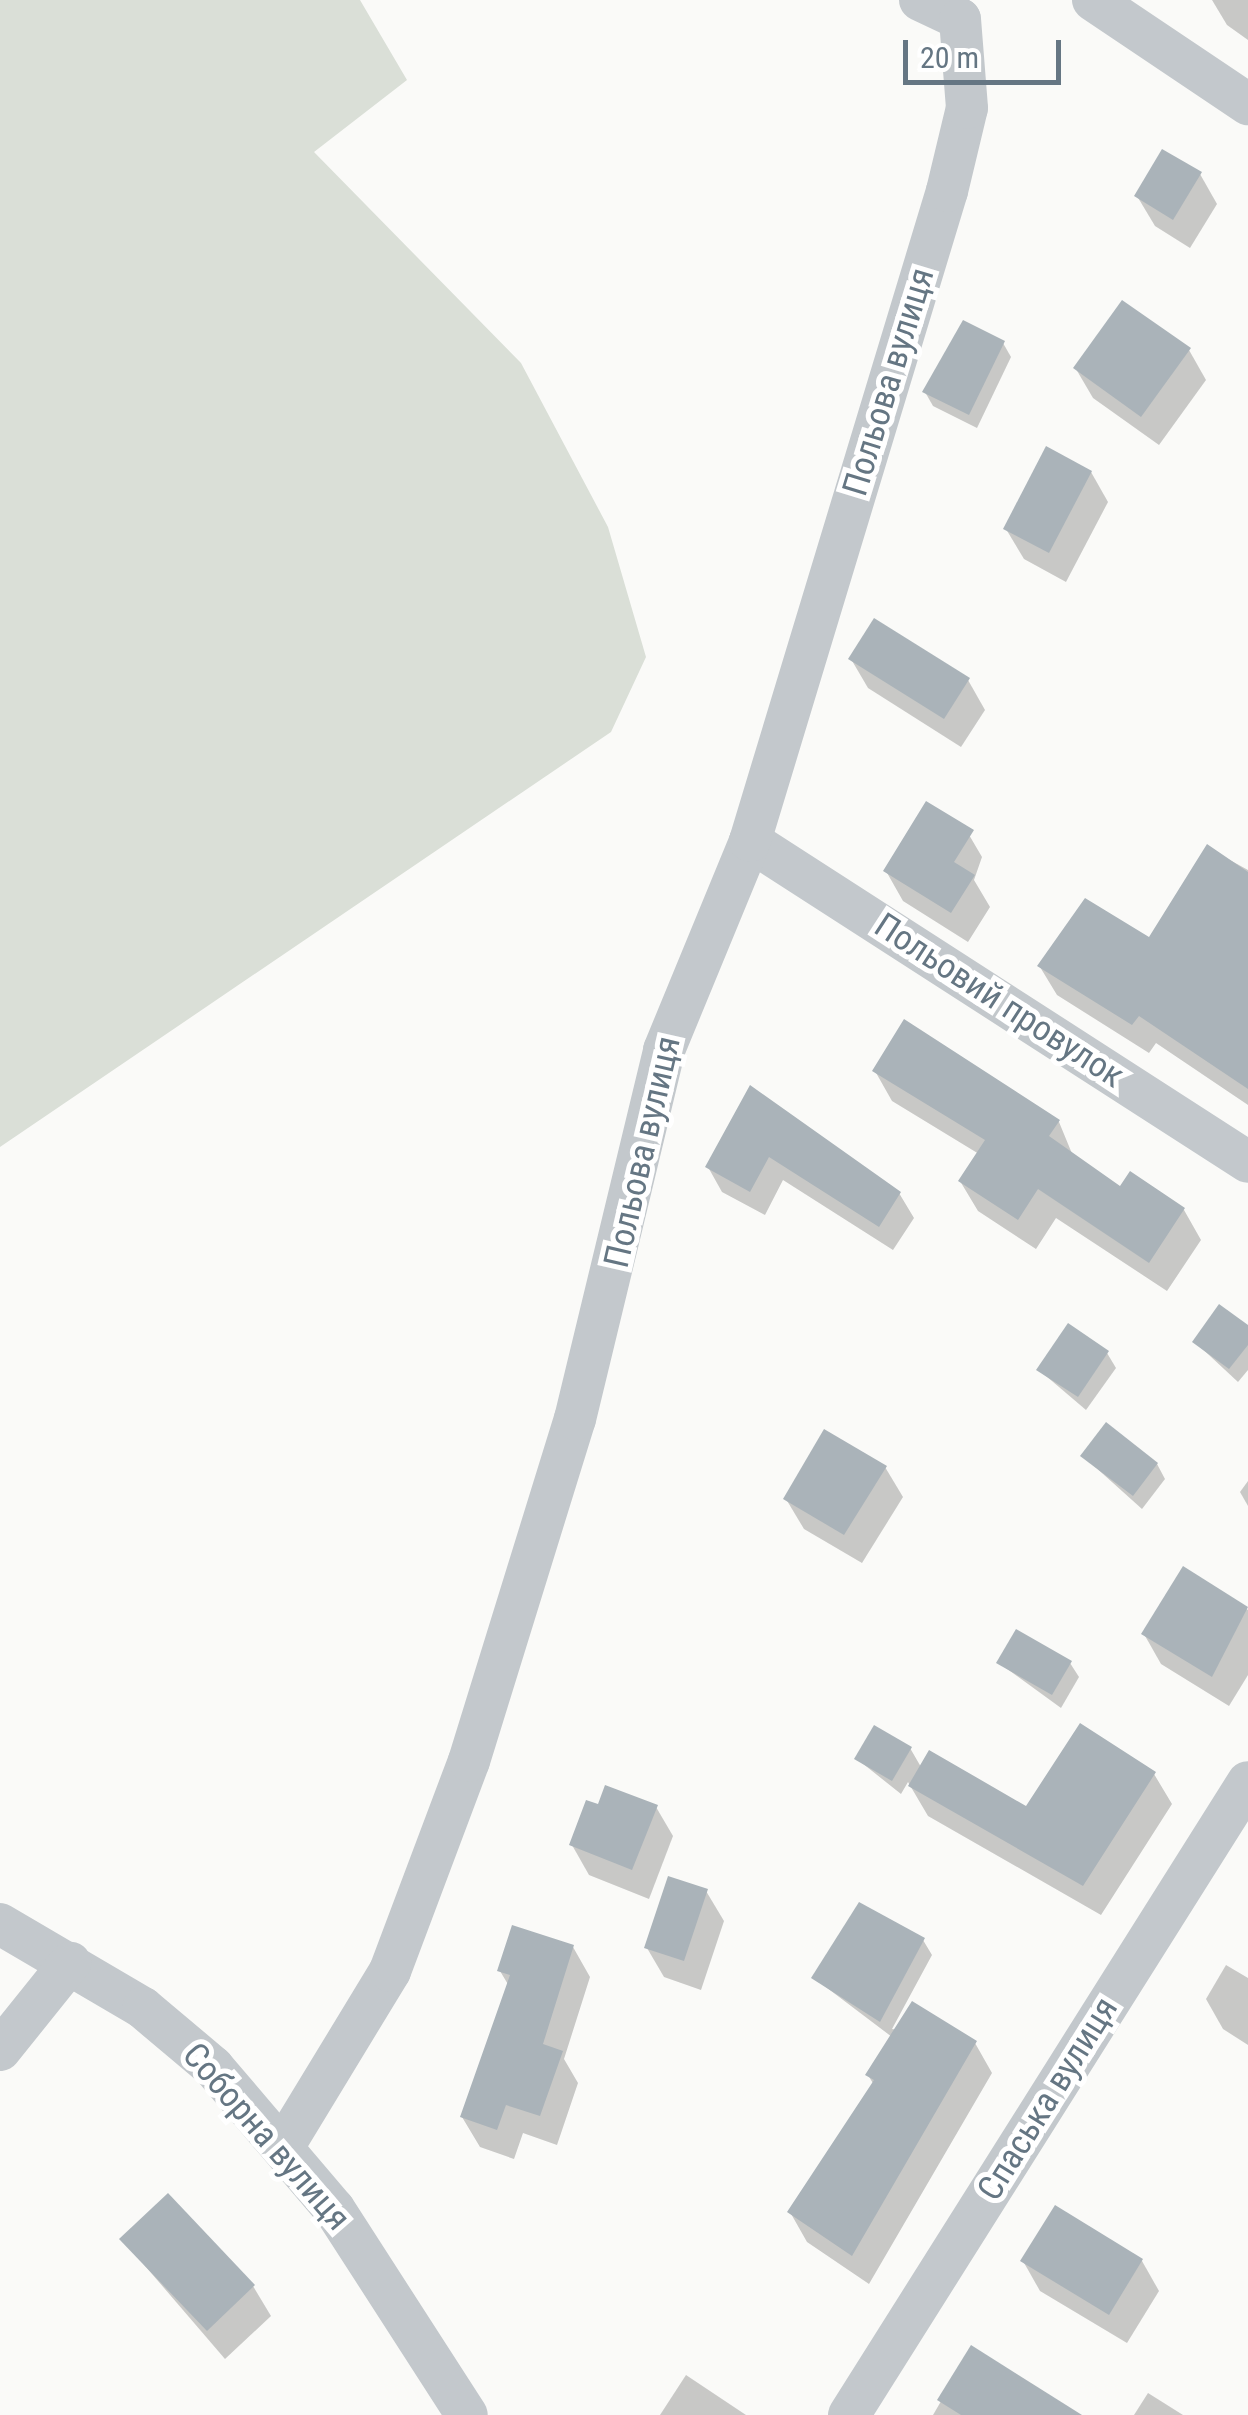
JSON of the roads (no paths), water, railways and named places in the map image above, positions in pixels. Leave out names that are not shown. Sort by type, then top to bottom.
[{"type":"street","name":"Польова вулиця","points":[[284,2148],[366,2017],[427,1887],[580,1401],[664,1050],[750,841],[947,191],[967,108],[974,9],[920,0]]},
{"type":"street","points":[[1093,0],[1248,104]]},
{"type":"street","name":"Польовий провулок","points":[[750,841],[1248,1162]]},
{"type":"street","name":"Спаська вулиця","points":[[849,2415],[1248,1782]]},
{"type":"street","name":"Соборна вулиця","points":[[0,1924],[70,1963],[179,2036],[284,2148],[398,2301],[466,2415]]},
{"type":"street","points":[[0,2050],[70,1963]]}]
